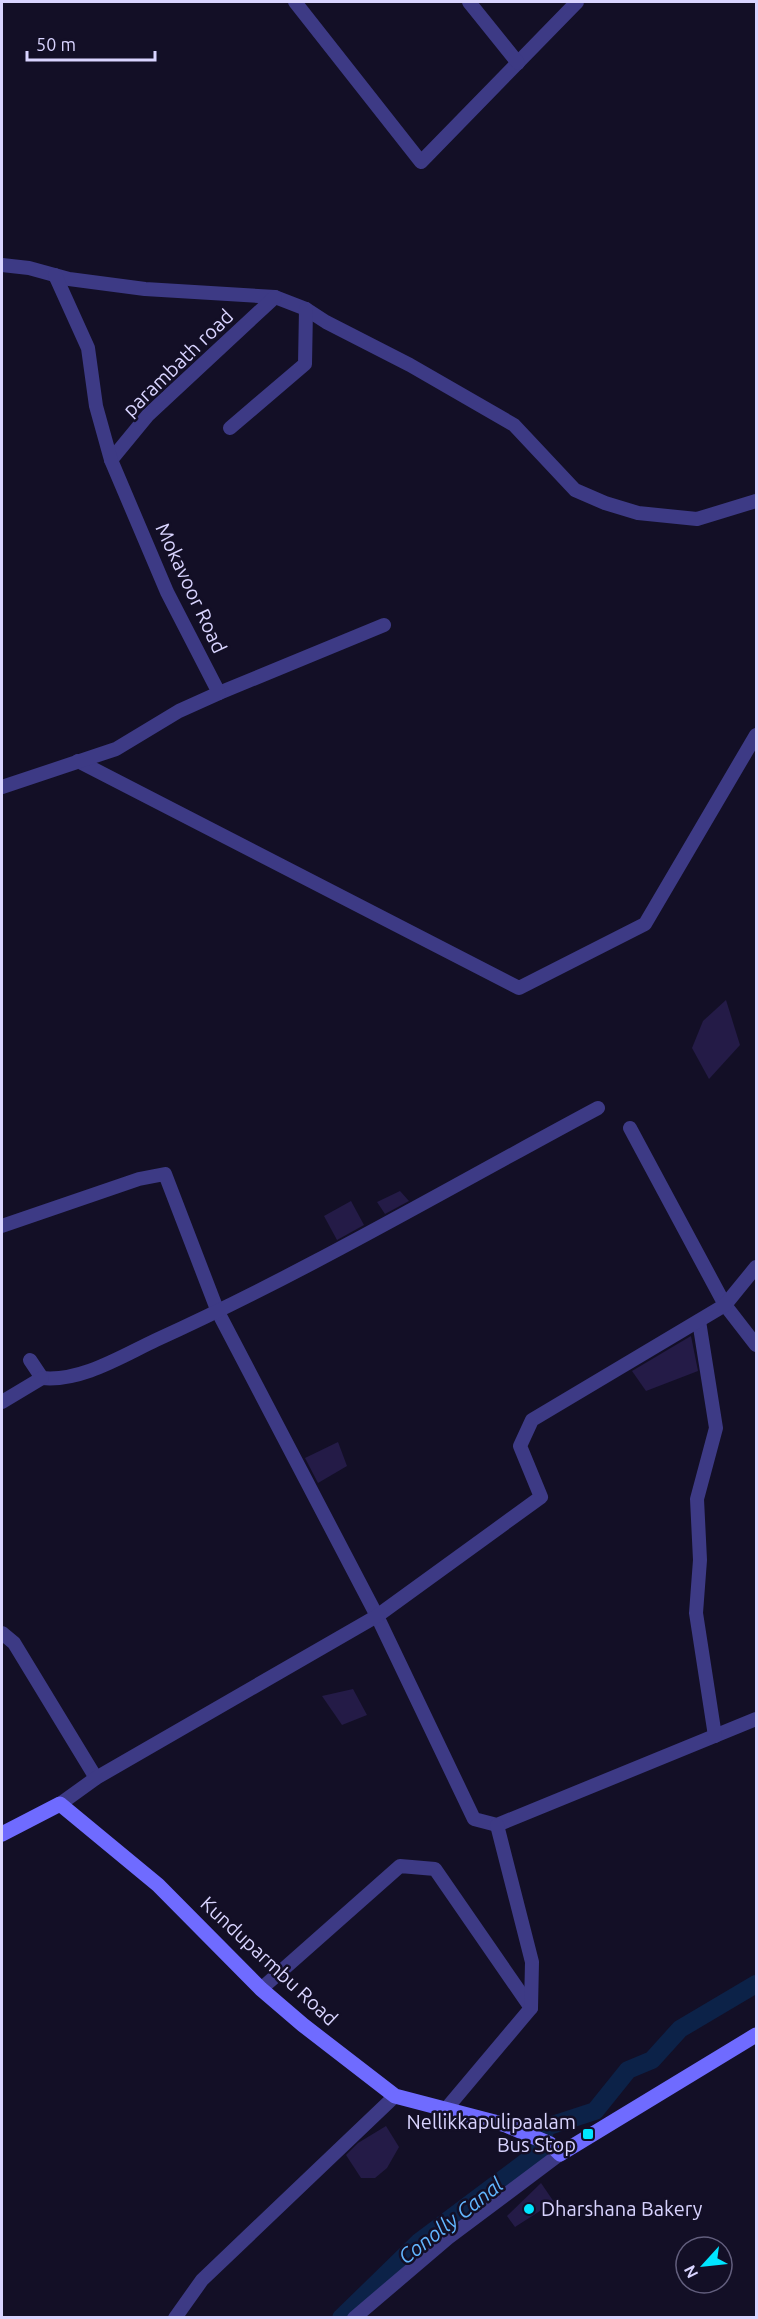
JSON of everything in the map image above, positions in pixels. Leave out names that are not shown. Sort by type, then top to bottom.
[{"type":"main road","points":[[2,1834],[60,1804]]},
{"type":"main road","name":"Kunduparmbu Road","points":[[60,1804],[158,1885],[261,1989],[303,2025],[395,2096],[498,2122],[555,2149]]},
{"type":"main road","points":[[555,2149],[756,2035]]},
{"type":"street","points":[[295,2],[421,162],[577,2]]},
{"type":"street","points":[[469,2],[518,63]]},
{"type":"street","points":[[2,265],[145,289],[275,297],[306,309],[326,322],[410,364],[514,425],[575,490],[605,503],[638,513],[698,519],[756,501]]},
{"type":"street","name":"Mokavoor Road","points":[[55,275],[88,348],[96,406],[111,460],[167,592],[219,693]]},
{"type":"street","name":"parambath road","points":[[111,460],[148,415],[275,297]]},
{"type":"street","points":[[230,428],[305,364],[306,309]]},
{"type":"street","points":[[2,787],[116,749],[179,711],[384,625]]},
{"type":"street","points":[[78,761],[519,988],[645,924],[756,735]]},
{"type":"street","points":[[2,1402],[42,1378],[61,1380],[95,1368],[218,1312],[598,1108]]},
{"type":"street","points":[[630,1128],[725,1305],[756,1345]]},
{"type":"street","points":[[2,1226],[139,1179],[165,1174],[218,1312],[377,1616],[474,1819],[497,1824],[756,1719]]},
{"type":"street","points":[[60,1804],[96,1778],[377,1616],[541,1497],[520,1446],[532,1420],[725,1305],[756,1267]]},
{"type":"street","points":[[699,1321],[716,1428],[697,1499],[700,1560],[696,1613],[715,1736]]},
{"type":"street","points":[[30,1360],[42,1378]]},
{"type":"street","points":[[2,1633],[14,1643],[96,1778]]},
{"type":"street","points":[[446,2109],[531,2008],[532,1962],[497,1824]]},
{"type":"street","points":[[261,1989],[400,1866],[435,1869],[531,2008]]},
{"type":"street","points":[[175,2318],[202,2280],[395,2096]]},
{"type":"street","points":[[354,2318],[555,2149]]},
{"type":"building","points":[[726,1000],[740,1045],[709,1079],[692,1048],[703,1021]]},
{"type":"building","points":[[400,1191],[409,1201],[385,1214],[377,1202]]},
{"type":"building","points":[[351,1201],[364,1225],[337,1240],[324,1216]]},
{"type":"building","points":[[691,1336],[698,1371],[646,1391],[632,1371]]},
{"type":"building","points":[[338,1442],[347,1466],[318,1483],[305,1458]]},
{"type":"building","points":[[353,1689],[367,1715],[342,1725],[322,1696]]},
{"type":"building","points":[[386,2126],[399,2147],[387,2168],[375,2178],[361,2178],[346,2155],[358,2143]]},
{"type":"building","name":"Dharshana Bakery","points":[[541,2183],[554,2202],[515,2227],[507,2216]]},
{"type":"waterway","name":"Conolly Canal","points":[[341,2318],[419,2242],[539,2152],[546,2127],[595,2111],[628,2070],[652,2060],[680,2029],[756,1984]]},
{"type":"place","name":"Nellikkapulipaalam Bus Stop","points":[[588,2134]]},
{"type":"place","name":"Dharshana Bakery","points":[[529,2209]]}]
